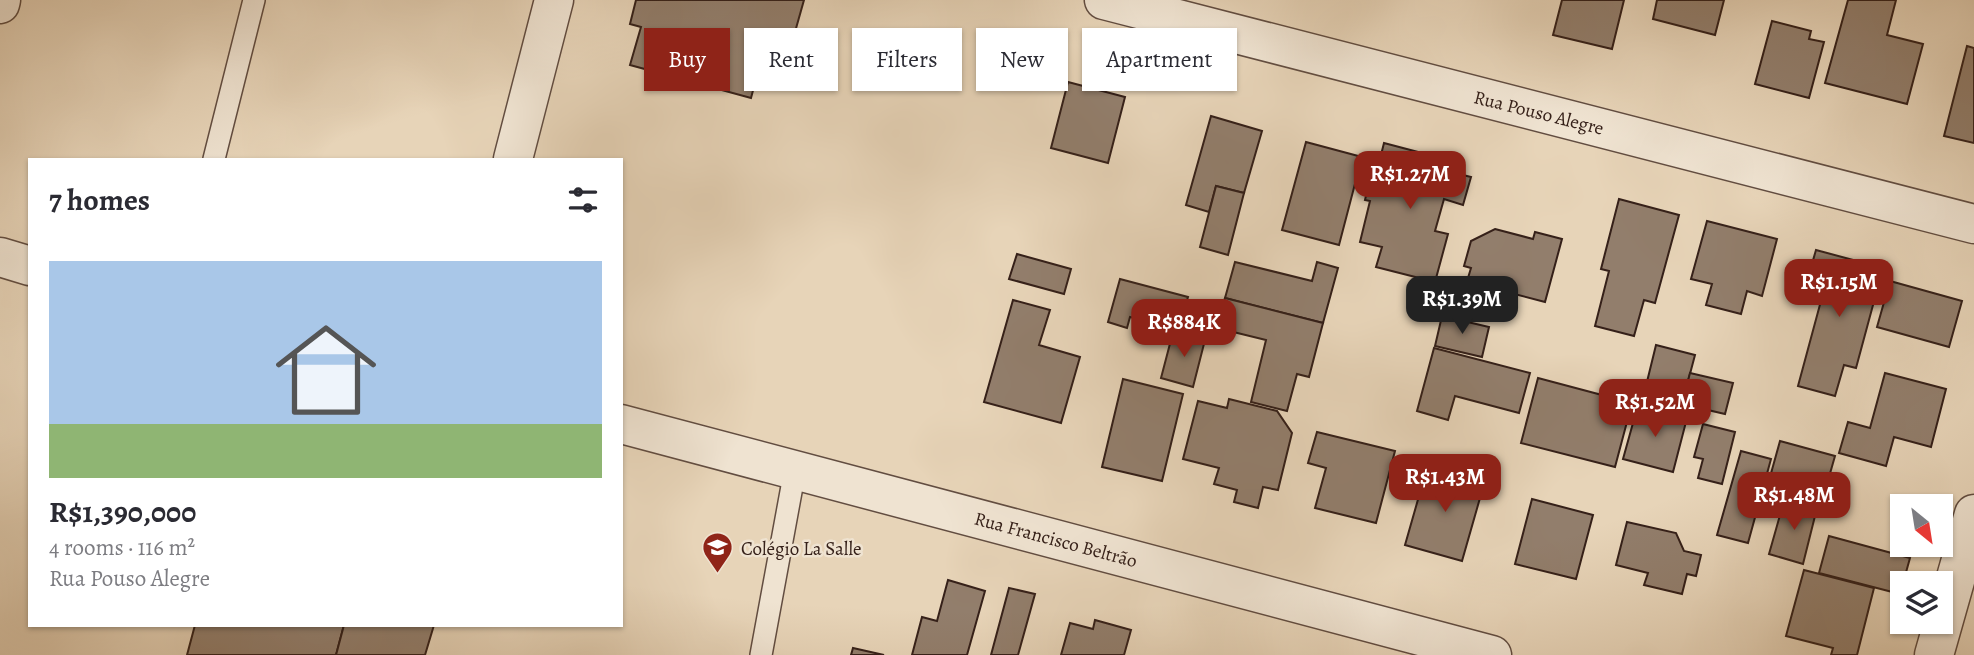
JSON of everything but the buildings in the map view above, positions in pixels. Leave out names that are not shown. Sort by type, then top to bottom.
[{"type":"street","points":[[513,158],[554,0]]},
{"type":"street","name":"Rua Pouso Alegre","points":[[1104,0],[1974,224]]},
{"type":"street","points":[[0,257],[28,264]]},
{"type":"street","name":"Rua Francisco Beltrão","points":[[623,425],[1492,655]]},
{"type":"street","points":[[1934,655],[1974,514]]},
{"type":"lane","points":[[214,158],[254,0]]},
{"type":"lane","points":[[761,655],[795,470]]},
{"type":"place","name":"Colégio La Salle","points":[[718,575]]}]
